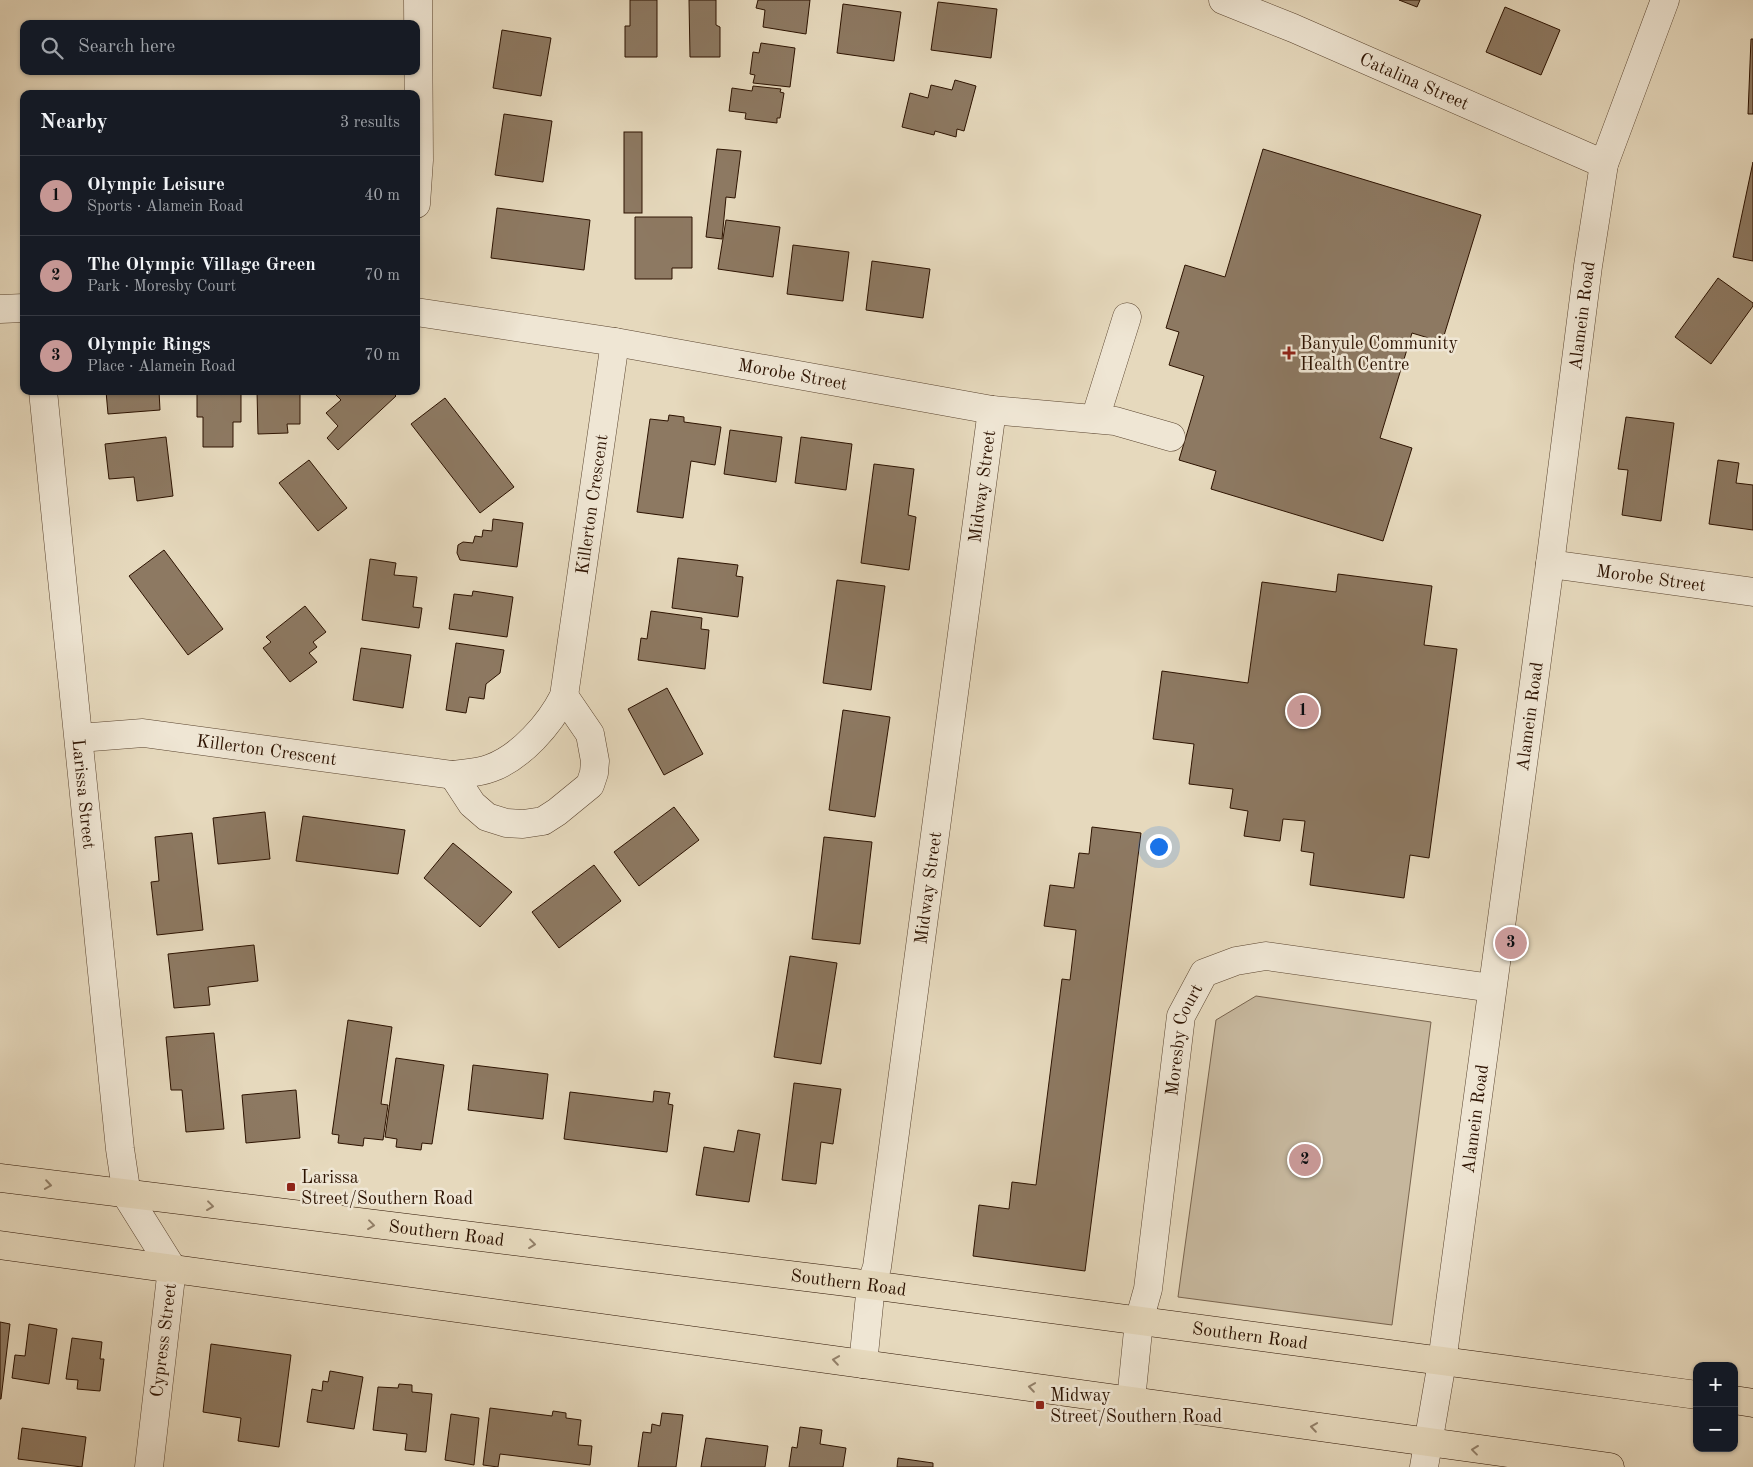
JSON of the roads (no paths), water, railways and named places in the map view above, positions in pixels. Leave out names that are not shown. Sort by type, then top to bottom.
[{"type":"main road","name":"Southern Road","points":[[0,1178],[127,1196],[872,1285],[1693,1394]]},
{"type":"main road","points":[[0,1245],[1131,1400],[1426,1455],[1610,1467]]},
{"type":"main road","points":[[1738,1401],[1753,1403]]},
{"type":"street","points":[[418,0],[418,20]]},
{"type":"street","name":"Catalina Street","points":[[1222,0],[1294,28],[1604,164]]},
{"type":"street","name":"Alamein Road","points":[[1426,1455],[1442,1362],[1550,564],[1588,266],[1604,164],[1665,0]]},
{"type":"street","points":[[419,75],[419,90]]},
{"type":"street","points":[[0,308],[20,308]]},
{"type":"street","name":"Morobe Street","points":[[420,313],[615,342],[992,410],[1115,421],[1171,437]]},
{"type":"street","points":[[1095,418],[1127,317]]},
{"type":"street","name":"Killerton Crescent","points":[[79,738],[143,733],[453,775],[476,772],[493,767],[510,756],[531,740],[548,723],[564,696],[615,342]]},
{"type":"street","name":"Larissa Street","points":[[43,395],[120,1149],[127,1196]]},
{"type":"street","name":"Midway Street","points":[[862,1364],[872,1285],[877,1267],[992,410]]},
{"type":"street","name":"Morobe Street","points":[[1550,564],[1753,592]]},
{"type":"street","points":[[453,775],[472,804],[487,817],[506,823],[523,824],[544,821],[557,812],[590,785],[595,761],[590,734],[564,696]]},
{"type":"street","name":"Moresby Court","points":[[1131,1400],[1139,1321],[1148,1289],[1181,1016],[1204,973],[1236,961],[1266,956],[1492,988]]},
{"type":"street","name":"Cypress Street","points":[[127,1196],[172,1268],[149,1467]]},
{"type":"place","name":"Banyule Community Health Centre","points":[[1289,353]]},
{"type":"place","name":"Olympic Leisure","points":[[1303,711]]},
{"type":"place","name":"Olympic Rings","points":[[1511,943]]},
{"type":"place","name":"The Olympic Village Green","points":[[1305,1160]]},
{"type":"place","name":"Larissa Street/Southern Road","points":[[291,1187]]},
{"type":"place","name":"Midway Street/Southern Road","points":[[1040,1405]]}]
